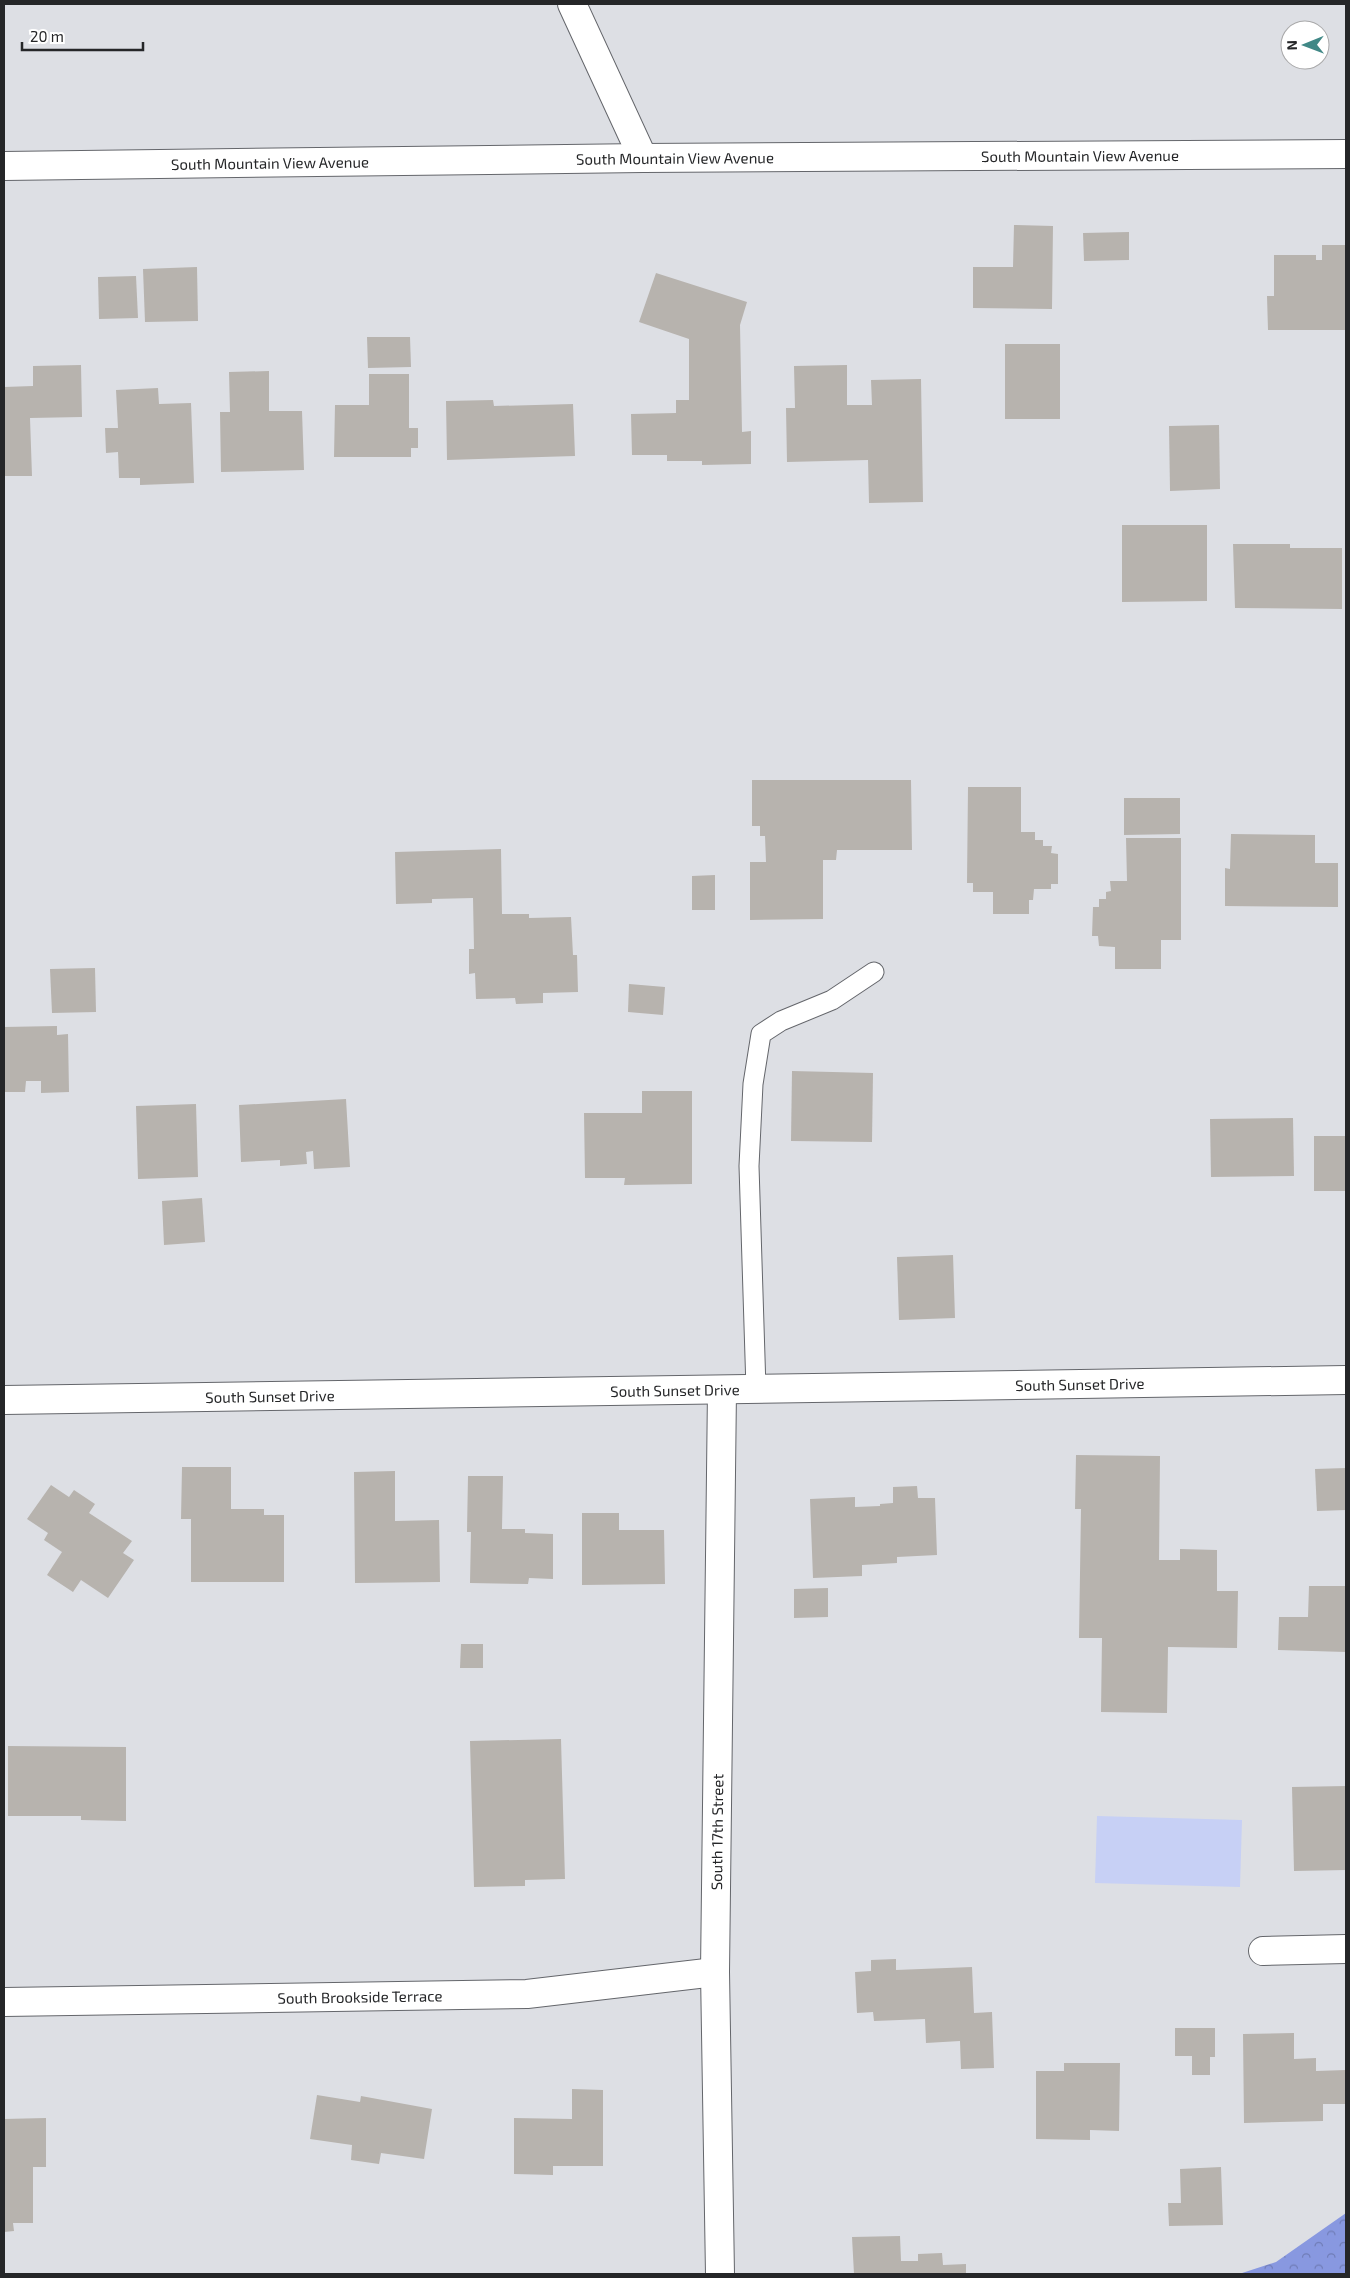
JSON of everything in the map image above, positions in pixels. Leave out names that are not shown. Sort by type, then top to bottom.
[{"type":"street","points":[[572,4],[643,158]]},
{"type":"street","name":"South Mountain View Avenue","points":[[4,166],[643,158],[1346,154]]},
{"type":"street","name":"South Sunset Drive","points":[[4,1400],[1346,1380]]},
{"type":"street","name":"South 17th Street","points":[[720,2274],[715,1972],[722,1390]]},
{"type":"street","points":[[1263,1951],[1346,1950]]},
{"type":"street","name":"South Brookside Terrace","points":[[4,2002],[527,1994],[715,1972]]},
{"type":"lane","points":[[756,1389],[749,1166],[753,1084],[761,1034],[781,1021],[832,1000],[874,972]]},
{"type":"green space","points":[[1346,2213],[1346,2274],[1239,2274],[1276,2262]]},
{"type":"shaded area","points":[[1097,1816],[1242,1820],[1240,1887],[1095,1883]]},
{"type":"building","points":[[1014,225],[1053,226],[1052,309],[973,308],[973,267],[1013,267]]},
{"type":"building","points":[[1129,232],[1129,260],[1084,261],[1083,233]]},
{"type":"building","points":[[1322,245],[1346,245],[1346,330],[1268,330],[1267,296],[1274,296],[1274,255],[1316,255],[1316,260],[1322,260]]},
{"type":"building","points":[[197,267],[198,321],[145,322],[143,269]]},
{"type":"building","points":[[656,273],[747,302],[740,325],[742,432],[751,431],[751,464],[702,465],[702,461],[667,461],[667,455],[632,455],[631,414],[676,413],[676,400],[689,400],[689,339],[639,322]]},
{"type":"building","points":[[136,276],[138,318],[99,319],[98,277]]},
{"type":"building","points":[[367,337],[410,337],[411,367],[368,368]]},
{"type":"building","points":[[1005,344],[1060,344],[1060,419],[1005,419]]},
{"type":"building","points":[[81,365],[82,417],[30,418],[32,476],[4,476],[4,387],[33,386],[33,366]]},
{"type":"building","points":[[847,365],[847,405],[872,405],[871,380],[921,379],[923,502],[869,503],[868,460],[787,462],[786,408],[795,408],[794,366]]},
{"type":"building","points":[[269,371],[269,411],[302,411],[304,470],[221,472],[220,412],[230,412],[229,372]]},
{"type":"building","points":[[369,374],[409,374],[409,428],[418,428],[418,448],[411,448],[411,457],[334,457],[335,405],[369,405]]},
{"type":"building","points":[[158,388],[159,404],[191,403],[194,483],[140,485],[140,478],[119,478],[118,452],[106,453],[105,428],[118,428],[116,390]]},
{"type":"building","points":[[493,400],[494,406],[573,404],[575,456],[447,460],[446,401]]},
{"type":"building","points":[[1219,425],[1220,489],[1170,491],[1169,426]]},
{"type":"building","points":[[1122,525],[1207,525],[1207,601],[1122,602]]},
{"type":"building","points":[[1233,544],[1290,544],[1290,548],[1342,548],[1342,609],[1235,608]]},
{"type":"building","points":[[752,780],[911,780],[912,850],[837,850],[836,860],[823,860],[823,919],[750,920],[750,862],[766,862],[765,836],[760,836],[760,826],[752,826]]},
{"type":"building","points":[[968,787],[1021,787],[1021,832],[1035,832],[1035,840],[1043,840],[1043,846],[1052,846],[1051,853],[1058,854],[1058,884],[1051,884],[1051,889],[1034,889],[1033,900],[1029,900],[1029,914],[993,914],[993,892],[973,892],[973,883],[967,883]]},
{"type":"building","points":[[1124,798],[1180,798],[1180,834],[1124,835]]},
{"type":"building","points":[[1231,834],[1315,835],[1315,863],[1338,863],[1338,907],[1225,906],[1225,868],[1230,869]]},
{"type":"building","points":[[1126,838],[1181,838],[1181,940],[1161,940],[1161,969],[1115,969],[1115,947],[1099,946],[1098,936],[1092,936],[1093,907],[1099,907],[1099,899],[1106,899],[1106,892],[1111,891],[1110,881],[1127,881]]},
{"type":"building","points":[[501,849],[502,914],[529,914],[529,918],[571,917],[573,955],[577,955],[578,992],[543,993],[543,1003],[516,1004],[515,998],[476,999],[475,973],[469,974],[469,949],[474,949],[473,898],[432,899],[432,903],[396,904],[395,852]]},
{"type":"building","points":[[715,875],[715,910],[692,910],[692,876]]},
{"type":"building","points":[[95,968],[96,1012],[52,1013],[50,969]]},
{"type":"building","points":[[629,984],[665,987],[663,1015],[628,1012]]},
{"type":"building","points":[[57,1026],[57,1035],[68,1034],[69,1092],[41,1093],[41,1081],[26,1081],[25,1092],[4,1092],[4,1027]]},
{"type":"building","points":[[792,1071],[873,1073],[872,1142],[791,1141]]},
{"type":"building","points":[[642,1091],[692,1091],[692,1184],[624,1185],[625,1178],[585,1178],[584,1113],[642,1113]]},
{"type":"building","points":[[346,1099],[350,1167],[314,1169],[313,1151],[306,1152],[307,1164],[280,1166],[280,1160],[241,1162],[239,1105]]},
{"type":"building","points":[[196,1104],[198,1177],[138,1179],[136,1106]]},
{"type":"building","points":[[1293,1118],[1294,1176],[1211,1177],[1210,1119]]},
{"type":"building","points":[[1314,1136],[1346,1136],[1346,1191],[1314,1191]]},
{"type":"building","points":[[202,1198],[205,1242],[164,1245],[162,1201]]},
{"type":"building","points":[[953,1255],[955,1318],[899,1320],[897,1257]]},
{"type":"building","points":[[1076,1455],[1160,1456],[1159,1560],[1180,1560],[1180,1549],[1217,1550],[1217,1591],[1238,1591],[1237,1648],[1168,1647],[1167,1713],[1101,1712],[1102,1638],[1079,1638],[1081,1509],[1075,1509]]},
{"type":"building","points":[[182,1467],[231,1467],[231,1509],[264,1509],[264,1515],[284,1515],[284,1582],[191,1582],[191,1519],[181,1519]]},
{"type":"building","points":[[1346,1468],[1346,1510],[1317,1511],[1315,1469]]},
{"type":"building","points":[[395,1471],[395,1521],[439,1520],[440,1582],[355,1583],[354,1472]]},
{"type":"building","points":[[468,1476],[503,1476],[502,1529],[525,1529],[525,1533],[553,1534],[553,1579],[529,1578],[528,1584],[470,1583],[471,1532],[467,1532]]},
{"type":"building","points":[[51,1485],[69,1497],[74,1490],[95,1504],[89,1513],[132,1541],[123,1553],[134,1560],[108,1598],[81,1580],[73,1592],[47,1575],[62,1552],[44,1540],[48,1533],[27,1519]]},
{"type":"building","points":[[917,1486],[918,1498],[935,1498],[937,1555],[897,1557],[897,1563],[862,1565],[862,1576],[813,1578],[810,1499],[855,1497],[855,1507],[880,1506],[880,1504],[893,1503],[893,1487]]},
{"type":"building","points":[[582,1513],[619,1513],[619,1530],[664,1530],[665,1584],[582,1585]]},
{"type":"building","points":[[1309,1586],[1346,1586],[1346,1652],[1278,1650],[1279,1617],[1308,1617]]},
{"type":"building","points":[[828,1588],[828,1617],[794,1618],[794,1589]]},
{"type":"building","points":[[461,1644],[483,1644],[483,1668],[460,1668]]},
{"type":"building","points":[[561,1739],[565,1879],[525,1880],[525,1886],[474,1887],[470,1741]]},
{"type":"building","points":[[8,1746],[126,1747],[126,1821],[81,1820],[81,1816],[8,1816]]},
{"type":"building","points":[[1346,1786],[1346,1870],[1294,1871],[1292,1787]]},
{"type":"building","points":[[896,1959],[896,1970],[972,1967],[974,2013],[992,2012],[994,2068],[961,2069],[960,2041],[926,2043],[925,2019],[874,2021],[873,2012],[857,2013],[855,1972],[871,1971],[871,1960]]},
{"type":"building","points":[[1175,2028],[1215,2028],[1215,2057],[1210,2057],[1210,2075],[1192,2075],[1192,2056],[1175,2056]]},
{"type":"building","points":[[1294,2033],[1294,2059],[1316,2058],[1316,2071],[1346,2070],[1346,2104],[1323,2104],[1323,2121],[1244,2123],[1243,2034]]},
{"type":"building","points":[[1064,2063],[1120,2063],[1119,2131],[1090,2130],[1090,2140],[1036,2139],[1036,2071],[1064,2071]]},
{"type":"building","points":[[572,2089],[603,2090],[603,2166],[553,2166],[553,2175],[514,2174],[514,2118],[572,2119]]},
{"type":"building","points":[[317,2095],[360,2102],[361,2096],[432,2109],[424,2159],[381,2153],[379,2164],[351,2160],[352,2145],[310,2139]]},
{"type":"building","points":[[46,2118],[46,2167],[33,2167],[33,2223],[13,2223],[14,2231],[4,2232],[4,2119]]},
{"type":"building","points":[[1221,2167],[1223,2225],[1169,2226],[1168,2203],[1181,2203],[1180,2169]]},
{"type":"building","points":[[900,2236],[901,2261],[918,2261],[918,2254],[942,2253],[943,2265],[966,2264],[966,2274],[854,2274],[852,2237]]}]
